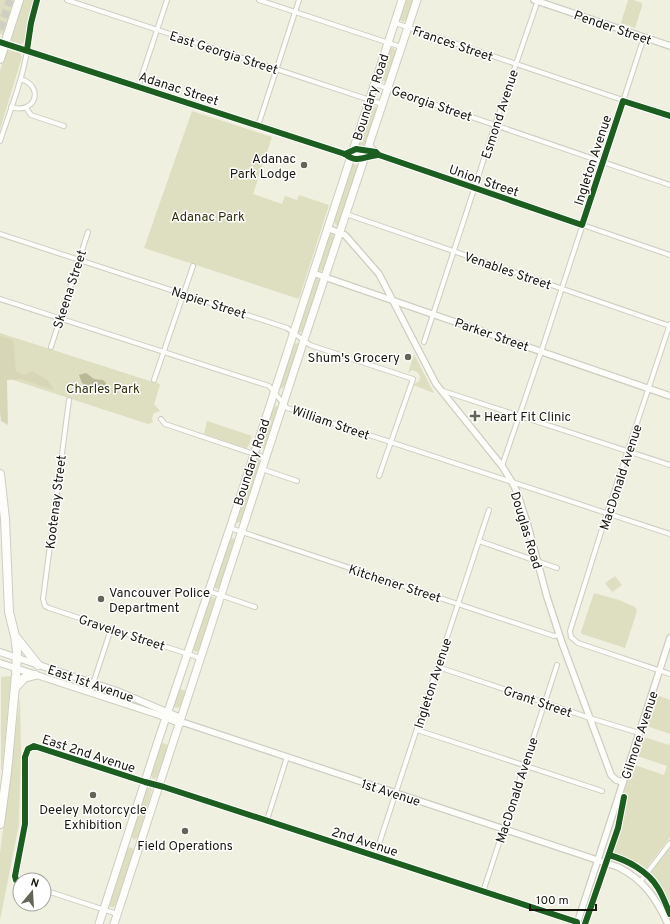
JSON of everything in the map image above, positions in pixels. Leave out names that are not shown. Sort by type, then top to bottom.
[{"type":"highway","points":[[0,59],[19,0]]},
{"type":"highway","points":[[0,474],[5,519],[9,612],[15,636],[16,658],[7,772],[0,824]]},
{"type":"highway","points":[[15,636],[38,665]]},
{"type":"highway","points":[[14,689],[24,678],[35,675]]},
{"type":"main road","name":"Boundary Road","points":[[99,924],[402,0]]},
{"type":"main road","name":"Boundary Road","points":[[114,924],[159,785],[182,721],[200,658],[304,340],[417,0]]},
{"type":"main road","name":"East 1st Avenue","points":[[0,652],[135,697],[167,715]]},
{"type":"main road","name":"East 1st Avenue","points":[[0,663],[90,693],[167,715],[182,721]]},
{"type":"main road","points":[[126,842],[139,847]]},
{"type":"street","points":[[0,141],[21,79],[30,27],[37,0]]},
{"type":"street","name":"East Georgia Street","points":[[66,0],[382,104]]},
{"type":"street","points":[[138,87],[167,0]]},
{"type":"street","points":[[259,0],[401,47]]},
{"type":"street","points":[[258,126],[299,0]]},
{"type":"street","name":"Pender Street","points":[[536,0],[670,46]]},
{"type":"street","name":"Esmond Avenue","points":[[424,342],[536,0]]},
{"type":"street","name":"Frances Street","points":[[395,23],[670,116]]},
{"type":"street","name":"Ingleton Avenue","points":[[502,466],[644,37]]},
{"type":"street","name":"Adanac Street","points":[[0,42],[351,156]]},
{"type":"street","points":[[11,106],[20,109],[26,108],[31,105],[34,100],[34,90],[29,82],[21,79]]},
{"type":"street","name":"Georgia Street","points":[[375,84],[670,185]]},
{"type":"street","points":[[26,108],[31,115],[64,126]]},
{"type":"street","points":[[351,156],[357,155],[368,146]]},
{"type":"street","name":"Union Street","points":[[368,146],[379,155],[670,255]]},
{"type":"street","points":[[364,158],[379,155]]},
{"type":"street","name":"Venables Street","points":[[346,214],[670,325]]},
{"type":"street","name":"Douglas Road","points":[[328,228],[346,237],[379,274],[394,301],[427,369],[439,389],[502,466],[512,482],[528,526],[559,635],[611,775],[616,780],[624,782]]},
{"type":"street","name":"Skeena Street","points":[[51,347],[88,232]]},
{"type":"street","name":"Napier Street","points":[[0,234],[288,328],[310,345],[413,379],[391,442]]},
{"type":"street","points":[[154,380],[193,266]]},
{"type":"street","name":"Parker Street","points":[[313,273],[670,396]]},
{"type":"street","points":[[377,295],[385,284]]},
{"type":"street","name":"William Street","points":[[0,299],[269,386],[288,408],[670,534]]},
{"type":"street","points":[[400,316],[406,305]]},
{"type":"street","name":"MacDonald Avenue","points":[[659,670],[578,643],[571,637],[570,630],[607,513],[670,325]]},
{"type":"street","points":[[439,389],[670,465]]},
{"type":"street","name":"Kootenay Street","points":[[44,604],[43,601],[69,400]]},
{"type":"street","points":[[161,419],[165,424],[266,458]]},
{"type":"street","points":[[379,476],[391,442]]},
{"type":"street","points":[[262,469],[297,481]]},
{"type":"street","name":"Ingleton Avenue","points":[[375,856],[489,510]]},
{"type":"street","name":"Kitchener Street","points":[[230,528],[554,636],[559,635]]},
{"type":"street","points":[[479,541],[557,568]]},
{"type":"street","points":[[208,591],[255,607]]},
{"type":"street","name":"Graveley Street","points":[[44,604],[49,608],[200,658]]},
{"type":"street","points":[[90,693],[111,629]]},
{"type":"street","name":"Gilmore Avenue","points":[[577,923],[670,638]]},
{"type":"street","name":"MacDonald Avenue","points":[[483,892],[557,665]]},
{"type":"street","name":"Grant Street","points":[[438,667],[639,733]]},
{"type":"street","points":[[659,670],[670,674]]},
{"type":"street","name":"1st Avenue","points":[[182,721],[598,860]]},
{"type":"street","points":[[417,730],[602,791]]},
{"type":"street","name":"East 2nd Avenue","points":[[16,872],[25,824],[26,757],[28,749],[31,746],[145,782]]},
{"type":"street","points":[[267,820],[287,757]]},
{"type":"street","name":"2nd Avenue","points":[[145,782],[159,785],[267,820],[577,923]]},
{"type":"street","points":[[640,882],[670,843]]},
{"type":"street","points":[[598,860],[625,871],[640,882],[655,899],[668,924]]},
{"type":"street","points":[[52,893],[117,914]]},
{"type":"green space","points":[[0,0],[14,0],[3,35],[0,34]]},
{"type":"green space","points":[[22,0],[34,0],[27,24],[25,42],[21,44],[9,40]]},
{"type":"green space","points":[[405,0],[413,0],[407,19],[403,22],[399,19],[399,17]]},
{"type":"green space","points":[[628,0],[642,3],[635,28],[621,23]]},
{"type":"green space","points":[[389,49],[395,49],[396,53],[385,82],[380,80],[380,77]]},
{"type":"green space","points":[[8,50],[20,53],[22,57],[0,129],[0,71]]},
{"type":"green space","points":[[372,105],[377,109],[366,143],[361,149],[357,149],[371,106]]},
{"type":"green space","name":"Adanac Park","points":[[192,111],[272,137],[253,194],[282,204],[285,196],[297,200],[299,195],[329,205],[299,299],[144,248]]},
{"type":"green space","points":[[351,163],[359,166],[338,227],[335,224],[334,217]]},
{"type":"green space","points":[[329,234],[333,235],[335,238],[325,269],[320,271],[317,267]]},
{"type":"green space","points":[[315,279],[318,279],[320,283],[304,330],[300,333],[297,331]]},
{"type":"green space","name":"Charles Park","points":[[0,333],[156,382],[160,385],[154,404],[160,411],[154,413],[152,418],[153,422],[148,424],[7,378],[0,344]]},
{"type":"green space","points":[[293,344],[299,344],[287,384],[280,389],[278,388]]},
{"type":"green space","points":[[414,354],[434,393],[413,385],[419,381],[420,376],[417,372],[412,370],[408,373]]},
{"type":"green space","points":[[275,406],[279,407],[266,447],[261,450],[260,447],[270,413]]},
{"type":"green space","points":[[207,421],[252,436],[248,447],[246,448],[204,434]]},
{"type":"green space","points":[[256,458],[260,460],[260,465],[242,521],[238,523],[236,522]]},
{"type":"green space","points":[[230,538],[233,538],[235,543],[220,587],[217,589],[213,586]]},
{"type":"green space","points":[[615,576],[622,585],[612,592],[605,583]]},
{"type":"green space","points":[[594,593],[619,600],[635,607],[637,611],[625,648],[582,634],[581,632]]},
{"type":"green space","points":[[210,597],[215,598],[215,601],[200,648],[195,652],[193,649]]},
{"type":"green space","points":[[11,676],[2,770],[1,677]]},
{"type":"green space","points":[[95,687],[127,697],[160,712],[97,692],[94,690]]},
{"type":"green space","points":[[179,689],[186,691],[180,707],[176,708],[174,706]]},
{"type":"green space","points":[[654,694],[670,700],[670,734],[644,725]]},
{"type":"green space","points":[[20,697],[21,750],[19,824],[0,920],[0,853]]},
{"type":"green space","points":[[641,736],[669,745],[670,742],[670,837],[645,870],[641,873],[611,858],[608,852],[632,764],[664,775],[667,766],[634,755]]},
{"type":"green space","points":[[161,742],[168,745],[157,777],[153,779],[151,771]]},
{"type":"green space","points":[[150,787],[152,790],[138,837],[134,840],[131,835],[145,791]]},
{"type":"green space","points":[[130,847],[133,849],[133,852],[116,904],[114,907],[110,907],[109,905],[126,851]]},
{"type":"green space","points":[[670,849],[670,918],[660,897],[647,878]]},
{"type":"shaded area","points":[[0,336],[13,340],[16,371],[24,375],[32,371],[47,380],[54,390],[21,379],[7,380],[8,425],[1,421],[0,412]]},
{"type":"shaded area","points":[[86,373],[94,379],[103,380],[106,383],[104,391],[97,392],[82,383],[79,375]]},
{"type":"tunnel","points":[[0,29],[10,0]]},
{"type":"cycle path","points":[[27,50],[31,23],[37,0]]},
{"type":"cycle path","points":[[0,42],[345,154],[353,159],[361,159],[378,155]]},
{"type":"cycle path","points":[[345,154],[356,149],[376,152],[379,155],[582,225],[623,101],[670,116]]},
{"type":"cycle path","points":[[16,872],[25,824],[25,757],[28,749],[34,746],[577,922],[577,924]]},
{"type":"cycle path","points":[[585,924],[618,828],[624,797]]},
{"type":"cycle path","points":[[609,855],[630,863],[649,876],[660,891],[670,914]]},
{"type":"place","name":"Adanac Park Lodge","points":[[304,165]]},
{"type":"place","name":"Shum's Grocery","points":[[408,357]]},
{"type":"place","name":"Heart Fit Clinic","points":[[475,416]]},
{"type":"place","name":"Vancouver Police Department","points":[[101,599]]},
{"type":"place","name":"Deeley Motorcycle Exhibition","points":[[93,795]]},
{"type":"place","name":"Field Operations","points":[[185,831]]}]
